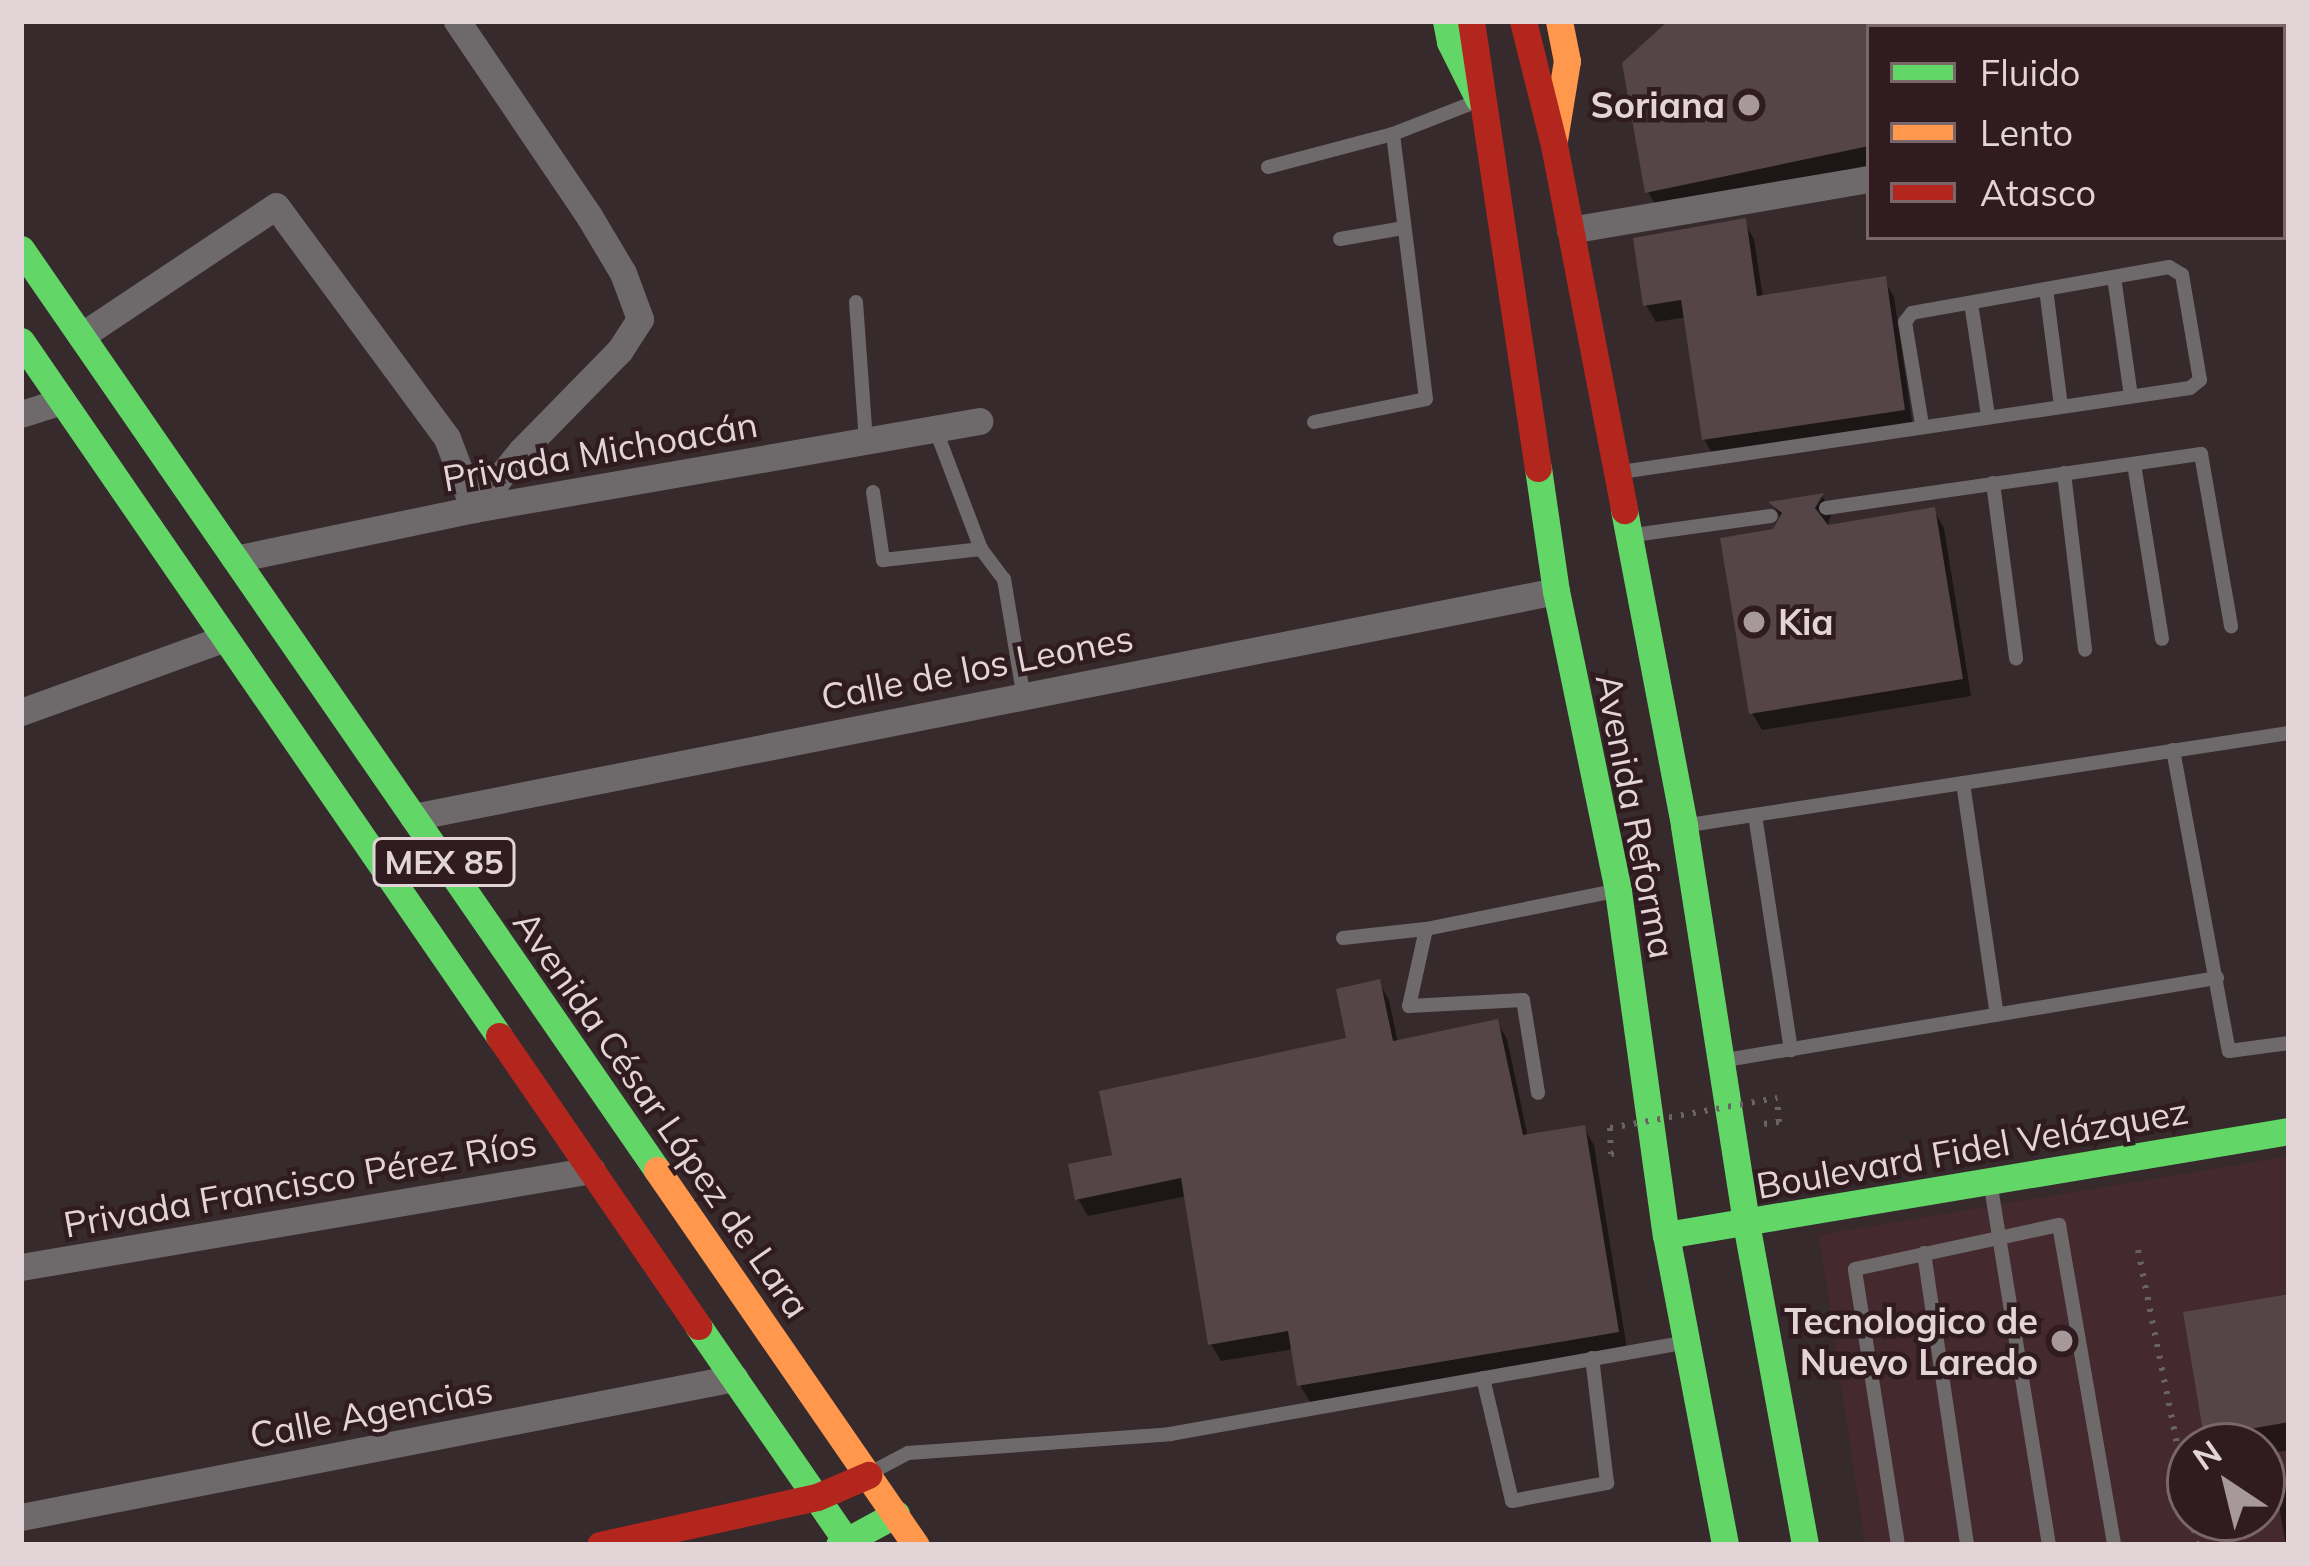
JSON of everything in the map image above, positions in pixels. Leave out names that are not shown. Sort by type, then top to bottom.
[{"type":"main road","name":"Avenida Reforma","points":[[1446,21],[1450,42],[1479,100]]},
{"type":"main road","name":"Avenida Reforma","points":[[1471,21],[1479,100],[1556,591],[1618,890],[1666,1235],[1725,1545]]},
{"type":"main road","name":"Avenida Reforma","points":[[1522,21],[1570,230],[1684,826],[1745,1223],[1805,1545]]},
{"type":"main road","name":"Avenida Reforma","points":[[1553,146],[1567,62],[1559,21]]},
{"type":"main road","name":"Avenida César López de Lara","points":[[21,249],[916,1545]]},
{"type":"main road","name":"MEX 85","points":[[21,341],[818,1497],[845,1544]]},
{"type":"main road","name":"Boulevard Fidel Velázquez","points":[[1666,1235],[2289,1131]]},
{"type":"main road","points":[[600,1545],[818,1497],[868,1475]]},
{"type":"main road","points":[[845,1544],[896,1514]]},
{"type":"street","points":[[457,21],[589,216],[623,274],[640,319],[620,350],[521,451],[473,509]]},
{"type":"street","points":[[1570,230],[1866,180]]},
{"type":"street","points":[[81,336],[277,206],[447,438],[473,509]]},
{"type":"street","points":[[21,414],[62,400]]},
{"type":"street","name":"Privada Michoacán","points":[[235,559],[473,509],[979,421]]},
{"type":"street","name":"Calle de los Leones","points":[[413,817],[1556,591]]},
{"type":"street","points":[[21,712],[225,638]]},
{"type":"street","name":"Privada Francisco Pérez Ríos","points":[[21,1267],[592,1170]]},
{"type":"street","name":"Calle Agencias","points":[[21,1516],[735,1378]]},
{"type":"lane","points":[[1268,167],[1393,134],[1479,100]]},
{"type":"lane","points":[[1314,422],[1426,400],[1393,134]]},
{"type":"lane","points":[[1340,239],[1405,228]]},
{"type":"lane","points":[[1616,472],[2190,388],[2200,380],[2182,274],[2169,267],[1912,313],[1905,322],[1922,425]]},
{"type":"lane","points":[[2114,278],[2131,396]]},
{"type":"lane","points":[[2046,290],[2061,406]]},
{"type":"lane","points":[[856,302],[866,441]]},
{"type":"lane","points":[[1971,303],[1988,416]]},
{"type":"lane","points":[[935,428],[982,549],[1004,579],[1023,693]]},
{"type":"lane","points":[[1826,508],[2201,454],[2230,626]]},
{"type":"lane","points":[[2134,464],[2162,639]]},
{"type":"lane","points":[[2064,473],[2085,650]]},
{"type":"lane","points":[[1993,483],[2017,658]]},
{"type":"lane","points":[[873,492],[883,560],[982,549]]},
{"type":"lane","points":[[1628,536],[1771,516]]},
{"type":"lane","points":[[1684,826],[2289,733]]},
{"type":"lane","points":[[2174,751],[2229,1052],[2289,1042]]},
{"type":"lane","points":[[1964,783],[1997,1015]]},
{"type":"lane","points":[[1754,815],[1791,1050]]},
{"type":"lane","points":[[1343,938],[1426,929],[1618,890]]},
{"type":"lane","points":[[1426,929],[1409,1006],[1522,1000],[1538,1093]]},
{"type":"lane","points":[[1721,1061],[2218,978]]},
{"type":"lane","points":[[1990,1182],[2049,1545]]},
{"type":"lane","points":[[1898,1545],[1855,1269],[2059,1225],[2114,1545]]},
{"type":"lane","points":[[1924,1253],[1967,1545]]},
{"type":"lane","points":[[868,1475],[908,1453],[1170,1434],[1687,1342]]},
{"type":"lane","points":[[1483,1378],[1512,1501],[1607,1483],[1592,1358]]},
{"type":"path","points":[[1619,1152],[1611,1154],[1610,1128],[1777,1098],[1779,1122],[1762,1125]]},
{"type":"path","points":[[2138,1250],[2173,1422]]},
{"type":"shaded area","name":"Tecnologico de Nuevo Laredo","points":[[2289,1156],[2289,1545],[1865,1545],[1819,1235]]},
{"type":"building","name":"Soriana","points":[[1668,21],[1869,21],[1866,147],[1645,193],[1622,63]]},
{"type":"building","points":[[1746,218],[1757,296],[1886,276],[1905,410],[1702,440],[1681,300],[1643,306],[1633,238]]},
{"type":"building","points":[[1824,493],[1815,508],[1828,525],[1935,507],[1963,679],[1749,714],[1720,538],[1773,529],[1782,513],[1768,502]]},
{"type":"building","points":[[1380,979],[1393,1041],[1498,1019],[1523,1135],[1585,1125],[1619,1332],[1297,1386],[1288,1331],[1208,1345],[1181,1178],[1075,1200],[1068,1164],[1112,1155],[1099,1091],[1346,1038],[1336,989]]},
{"type":"building","points":[[2289,1294],[2289,1422],[2201,1422],[2183,1312]]},
{"type":"traffic: fast","points":[[1446,21],[1450,42],[1478,98]]},
{"type":"traffic: fast","points":[[21,249],[657,1170]]},
{"type":"traffic: fast","points":[[21,341],[499,1036]]},
{"type":"traffic: fast","points":[[1538,468],[1556,591],[1618,891],[1666,1235],[1725,1545]]},
{"type":"traffic: fast","points":[[1624,510],[1684,826],[1746,1223],[1805,1545]]},
{"type":"traffic: fast","points":[[1666,1235],[2289,1131]]},
{"type":"traffic: fast","points":[[698,1326],[849,1545]]},
{"type":"traffic: fast","points":[[839,1545],[896,1514]]},
{"type":"traffic: slow","points":[[1554,140],[1567,61],[1559,21]]},
{"type":"traffic: slow","points":[[657,1170],[916,1545]]},
{"type":"traffic: jam","points":[[1471,21],[1538,468]]},
{"type":"traffic: jam","points":[[1523,21],[1554,145],[1624,510]]},
{"type":"traffic: jam","points":[[499,1036],[698,1326]]},
{"type":"traffic: jam","points":[[600,1545],[817,1497],[868,1475]]},
{"type":"place","name":"Soriana","points":[[1749,105]]},
{"type":"place","name":"Kia","points":[[1754,622]]},
{"type":"place","name":"Tecnologico de Nuevo Laredo","points":[[2062,1341]]}]
